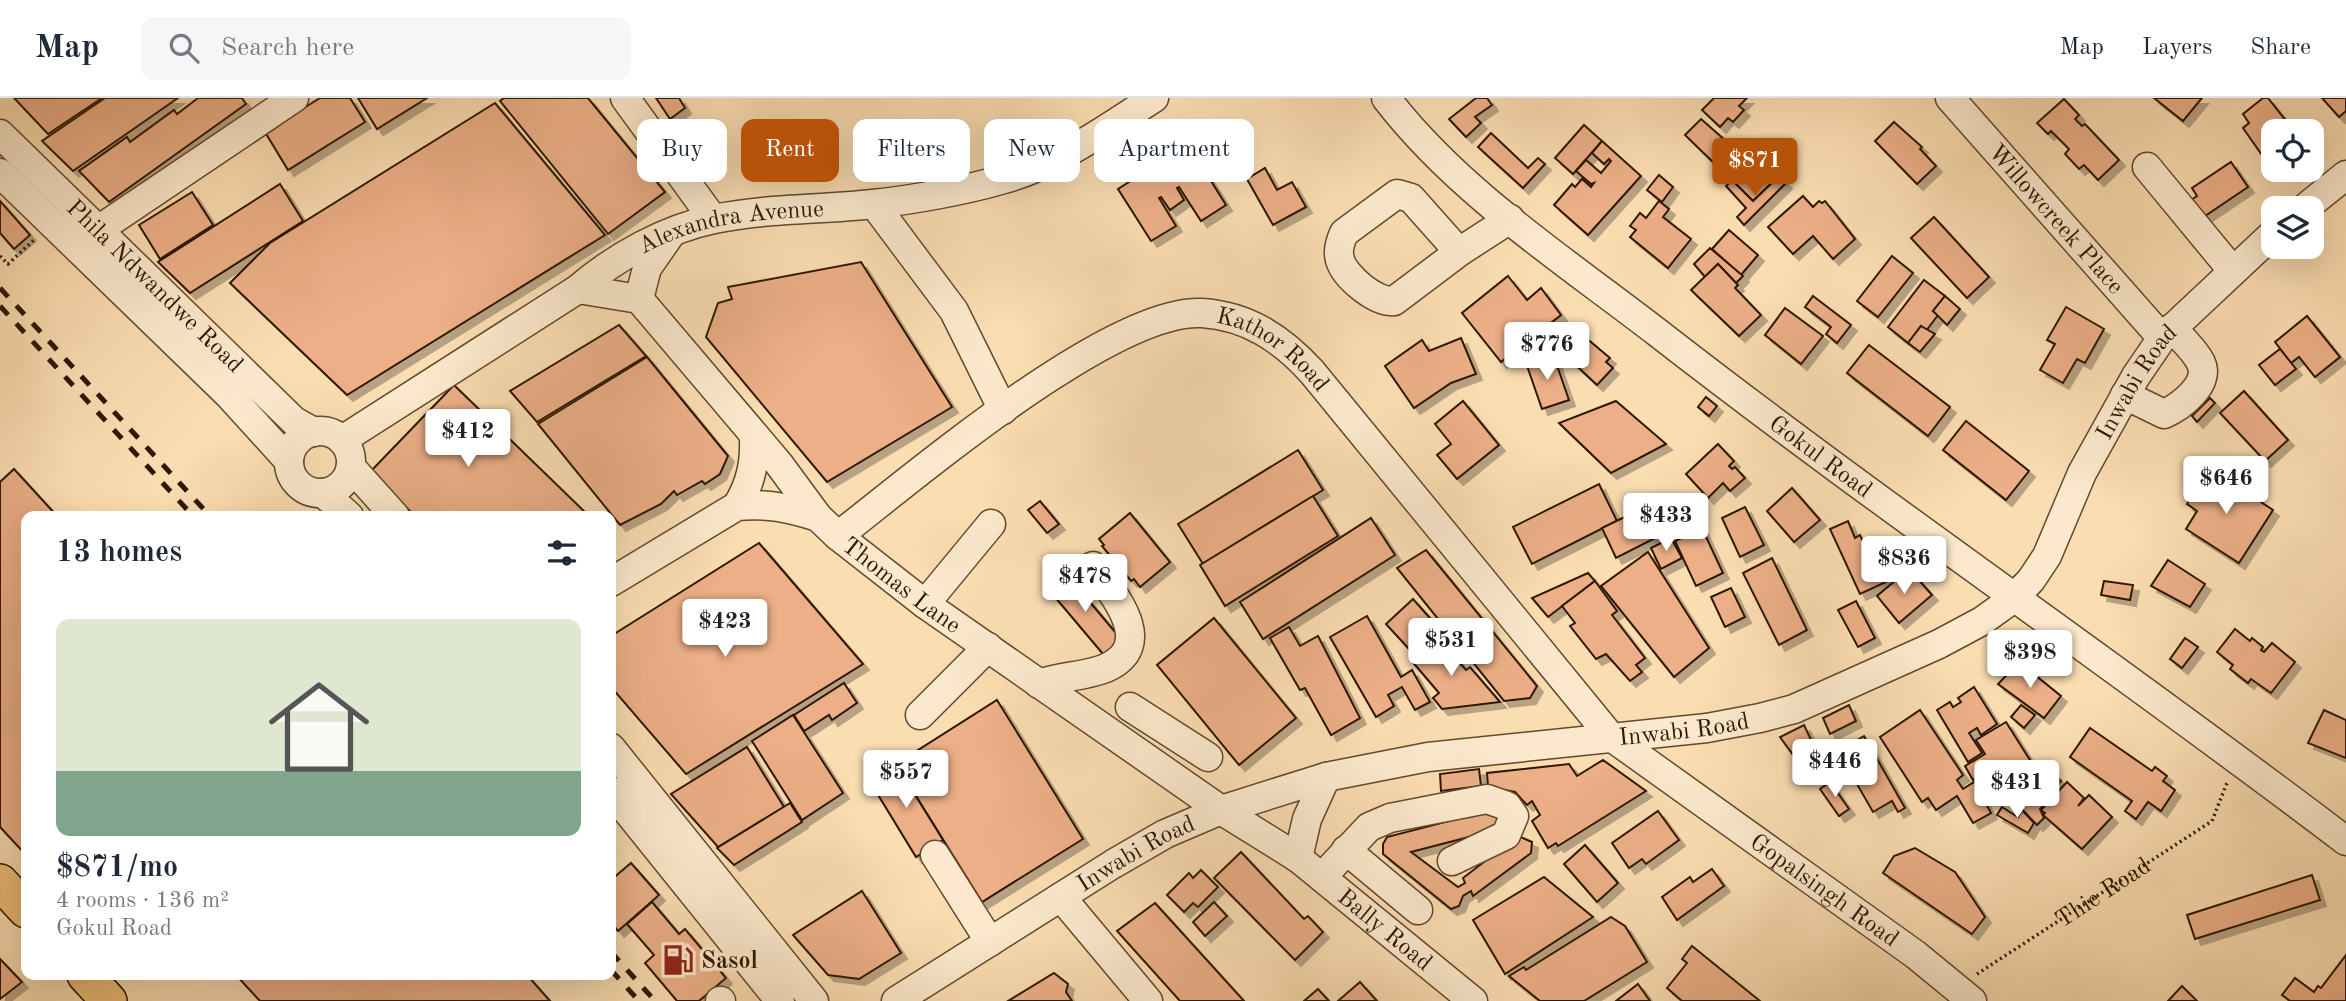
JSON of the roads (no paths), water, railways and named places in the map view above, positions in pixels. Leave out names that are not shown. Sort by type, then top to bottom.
[{"type":"main road","points":[[0,882],[21,905]]},
{"type":"street","points":[[98,230],[294,98]]},
{"type":"street","points":[[625,98],[713,219]]},
{"type":"street","name":"Alexandra Avenue","points":[[342,440],[578,289],[614,262],[672,233],[713,219],[782,210],[874,204],[1004,179],[1098,134],[1154,98]]},
{"type":"street","name":"Gokul Road","points":[[1386,98],[1458,174],[1510,219],[1753,407],[2346,841]]},
{"type":"street","name":"Willowcreek Place","points":[[1950,98],[2167,333],[2201,363],[2203,373],[2195,390],[2174,410],[2164,414],[2125,395]]},
{"type":"street","name":"Phila Ndwandwe Road","points":[[0,134],[294,421],[314,432]]},
{"type":"street","points":[[2147,167],[2232,270]]},
{"type":"street","name":"Phila Ndwandwe Road","points":[[0,173],[229,395],[289,461]]},
{"type":"street","points":[[2320,196],[2346,175]]},
{"type":"street","points":[[874,204],[954,311],[1003,410]]},
{"type":"street","points":[[1458,252],[1510,219]]},
{"type":"street","points":[[578,289],[639,299],[647,268],[672,233]]},
{"type":"street","name":"Inwabi Road","points":[[896,1001],[918,992],[990,942],[1165,834],[1221,810],[1326,777],[1428,757],[1738,723],[1794,709],[1939,644],[1982,621],[2014,598],[2031,580],[2047,556],[2082,473],[2125,395],[2167,333],[2261,245]]},
{"type":"street","name":"Thomas Lane","points":[[639,299],[754,436],[817,517],[838,536],[925,604],[1221,810]]},
{"type":"street","name":"Kathor Road","points":[[838,536],[1003,410],[1102,345],[1152,322],[1201,313],[1230,318],[1272,335],[1312,372],[1610,736]]},
{"type":"street","points":[[343,511],[323,494],[303,488],[295,481],[289,461],[298,441],[314,432],[334,434],[342,440],[349,452],[351,467],[391,511]]},
{"type":"street","points":[[737,506],[751,478],[755,460],[754,436]]},
{"type":"street","points":[[323,494],[342,484],[351,467]]},
{"type":"street","points":[[616,579],[737,506],[761,503],[782,506],[817,517]]},
{"type":"street","points":[[925,604],[991,524]]},
{"type":"street","points":[[1039,684],[1063,675],[1107,668],[1126,651],[1132,633],[1129,621],[1093,566]]},
{"type":"street","points":[[920,715],[988,648]]},
{"type":"street","points":[[1124,742],[1139,712],[1208,757]]},
{"type":"street","points":[[1662,733],[1677,783]]},
{"type":"street","name":"Gopalsingh Road","points":[[1610,736],[1916,954],[1955,997]]},
{"type":"street","points":[[616,754],[814,1001]]},
{"type":"street","points":[[1298,858],[1307,820],[1326,777]]},
{"type":"street","points":[[616,797],[780,1001]]},
{"type":"street","points":[[1322,877],[1368,827],[1390,818],[1486,799],[1507,806],[1514,817],[1506,835],[1452,861]]},
{"type":"street","name":"Bally Road","points":[[1221,810],[1298,858],[1474,1001]]},
{"type":"street","points":[[1346,850],[1418,910]]},
{"type":"street","points":[[936,855],[990,942]]},
{"type":"street","points":[[1061,897],[1147,1001]]},
{"type":"railway","points":[[0,288],[205,511]]},
{"type":"railway","points":[[0,306],[188,511]]},
{"type":"railway","points":[[616,958],[655,1001]]},
{"type":"railway","points":[[616,976],[639,1001]]},
{"type":"place","name":"Sasol","points":[[678,960]]}]
